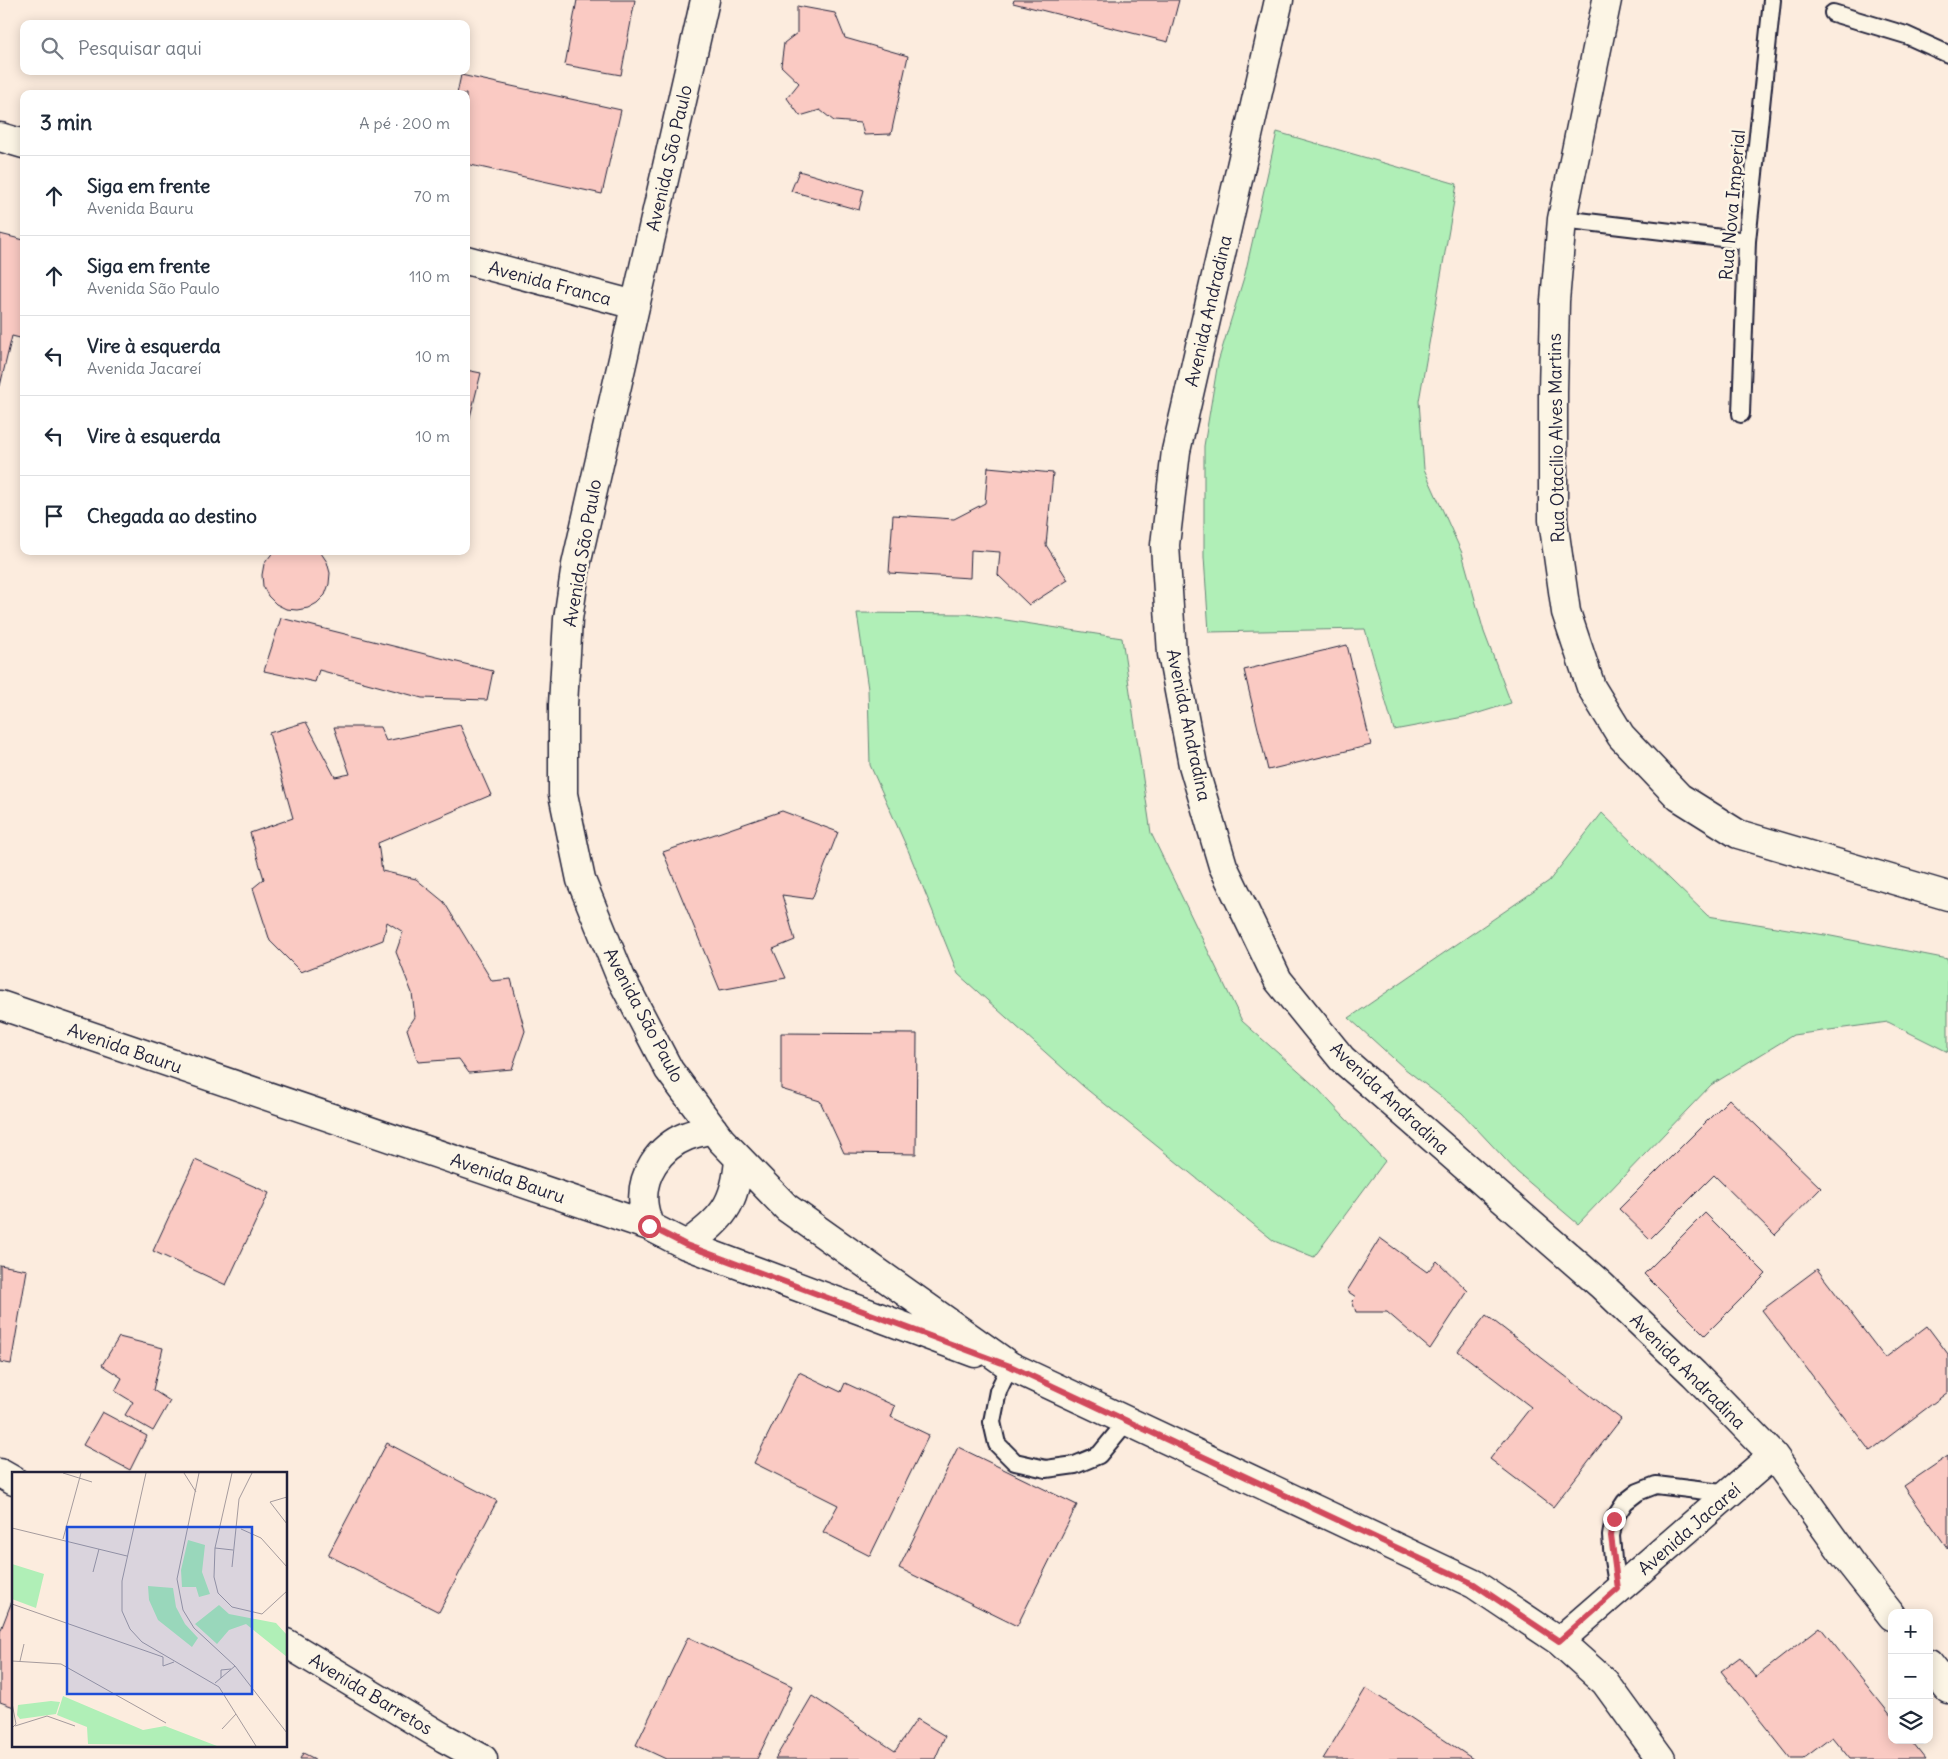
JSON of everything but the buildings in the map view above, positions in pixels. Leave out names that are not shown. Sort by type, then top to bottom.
[{"type":"street","name":"Avenida São Paulo","points":[[705,0],[576,565],[568,619],[563,706],[563,794],[581,880],[620,978],[669,1070],[713,1129],[739,1159],[787,1208],[1010,1366],[1474,1584],[1559,1641],[1605,1682],[1661,1759]]},
{"type":"street","name":"Avenida Andradina","points":[[1279,0],[1176,451],[1165,545],[1172,654],[1193,765],[1223,866],[1278,980],[1342,1059],[1601,1285],[1694,1374],[1773,1455],[1851,1564],[1888,1611]]},
{"type":"street","name":"Rua Otacílio Alves Martins","points":[[1607,0],[1562,219],[1555,301],[1553,520],[1566,612],[1591,687],[1621,736],[1679,797],[1738,834],[1948,896]]},
{"type":"street","points":[[0,138],[20,143]]},
{"type":"street","name":"Avenida Franca","points":[[470,261],[635,305]]},
{"type":"street","name":"Avenida Bauru","points":[[0,1005],[649,1226],[686,1245],[1010,1366]]},
{"type":"street","points":[[649,1226],[644,1206],[644,1184],[652,1163],[665,1149],[687,1136],[713,1129]]},
{"type":"street","points":[[686,1245],[716,1222],[730,1202],[738,1174],[739,1159]]},
{"type":"street","name":"Avenida Jacareí","points":[[1559,1641],[1773,1455]]},
{"type":"street","points":[[0,1473],[12,1480]]},
{"type":"street","name":"Avenida Barretos","points":[[288,1643],[444,1738],[483,1759]]},
{"type":"street","points":[[1933,1669],[1948,1688]]},
{"type":"lane","name":"Rua Nova Imperial","points":[[1741,414],[1747,240],[1772,0]]},
{"type":"lane","points":[[1833,13],[1906,35],[1948,54]]},
{"type":"lane","points":[[1562,219],[1747,240]]},
{"type":"lane","points":[[1010,1366],[998,1391],[992,1422],[997,1444],[1015,1462],[1046,1469],[1075,1465],[1099,1455],[1128,1420]]},
{"type":"lane","points":[[1618,1589],[1611,1536],[1614,1519],[1626,1502],[1638,1492],[1656,1485],[1730,1494]]},
{"type":"green space","points":[[1277,132],[1457,184],[1419,401],[1424,469],[1462,553],[1484,632],[1511,703],[1469,716],[1394,730],[1365,629],[1209,632],[1204,557],[1204,446],[1218,362],[1245,274]]},
{"type":"green space","points":[[857,613],[967,614],[1122,638],[1151,833],[1242,1021],[1317,1088],[1385,1161],[1314,1257],[1274,1241],[1084,1087],[958,974],[908,850],[870,765],[868,689]]},
{"type":"green space","points":[[1602,813],[1708,916],[1831,936],[1948,959],[1948,1052],[1888,1022],[1793,1035],[1711,1085],[1578,1224],[1517,1172],[1462,1113],[1404,1068],[1349,1018],[1549,881]]},
{"type":"route","points":[[649,1226],[686,1245],[1010,1366],[1474,1584],[1559,1641],[1618,1589],[1611,1536],[1614,1519]]}]
